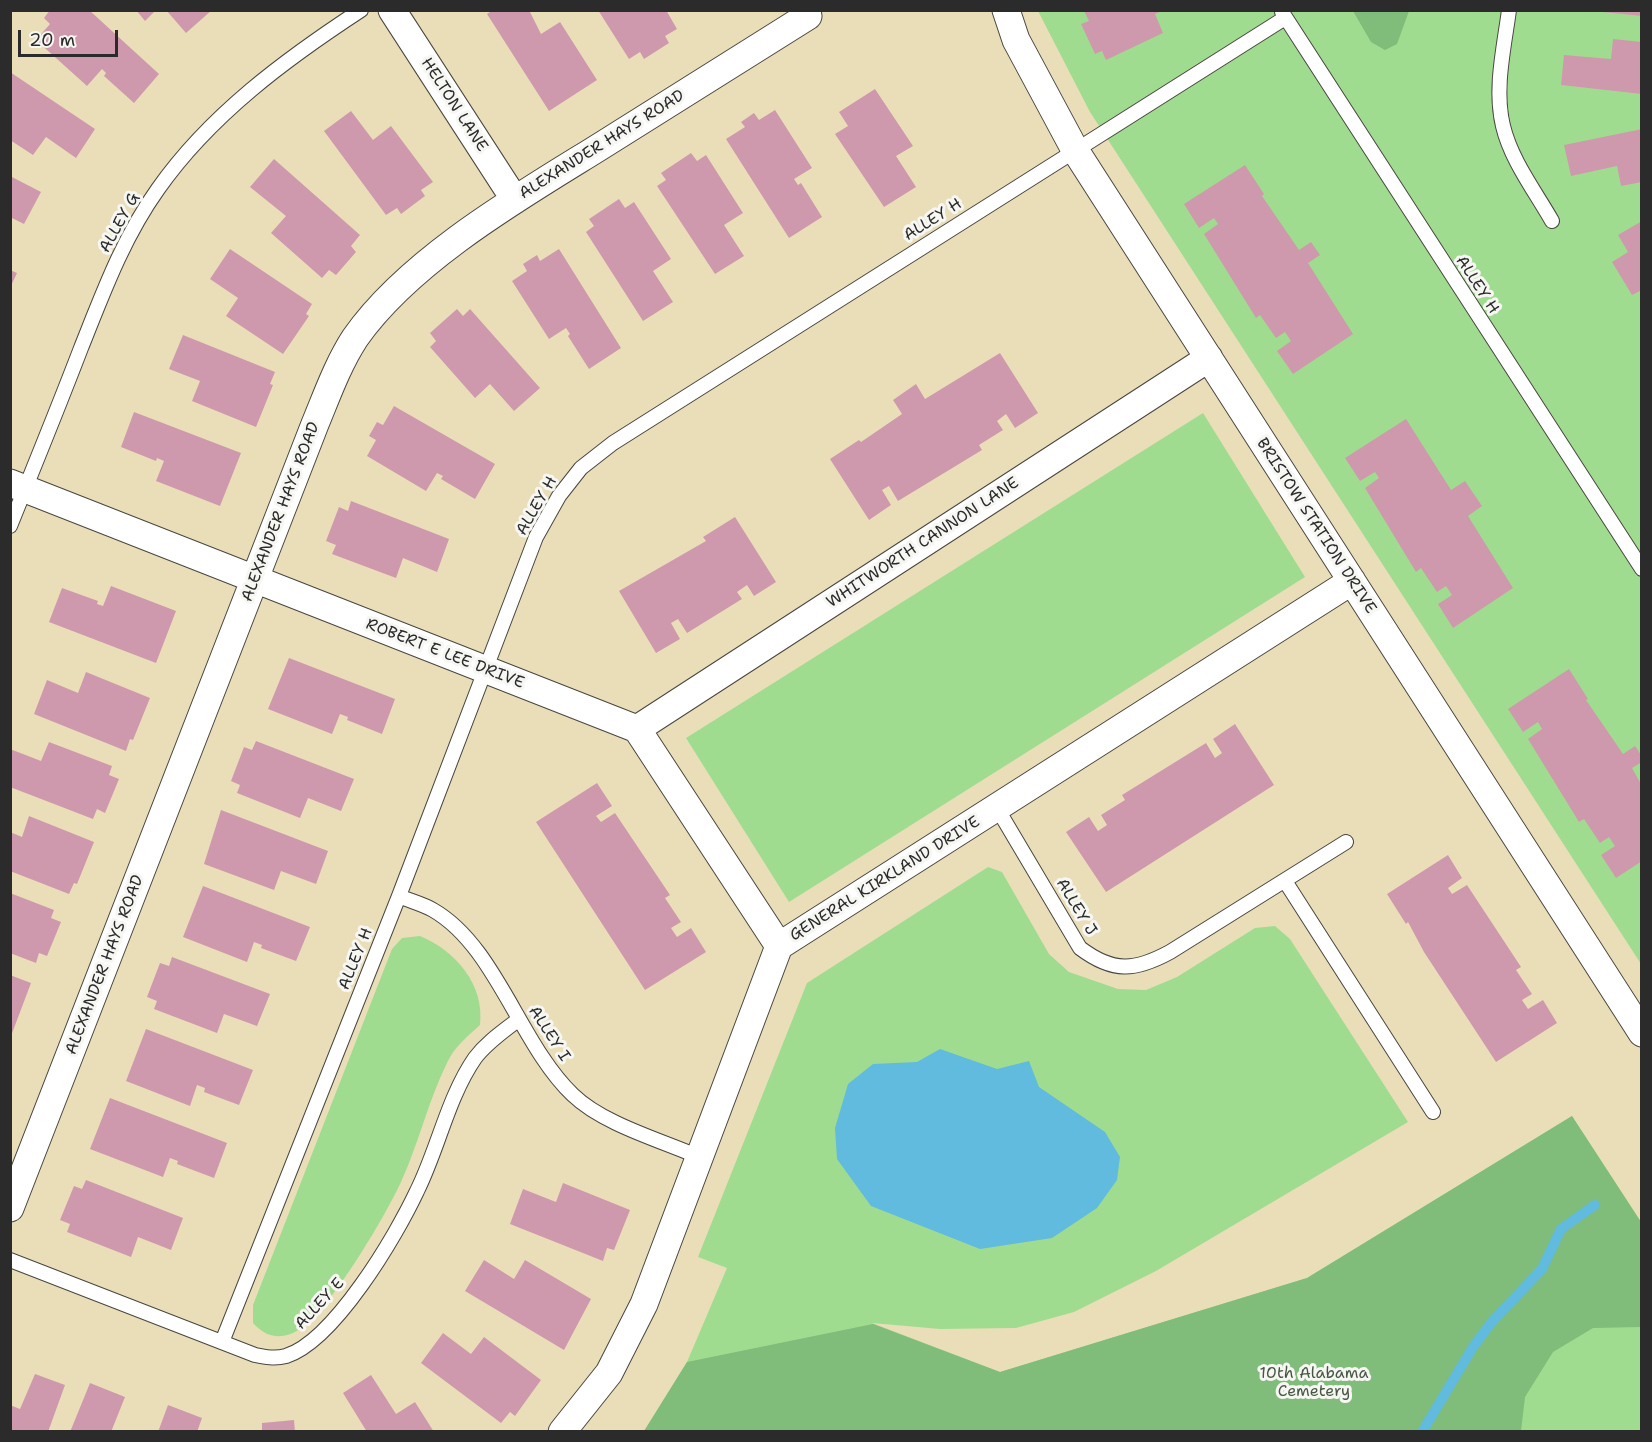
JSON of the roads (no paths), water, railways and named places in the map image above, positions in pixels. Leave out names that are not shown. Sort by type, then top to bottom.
[{"type":"street","name":"HELTON LANE","points":[[392,10],[515,200]]},
{"type":"street","name":"BRISTOW STATION DRIVE","points":[[1006,10],[1016,40],[1075,150],[1641,1033]]},
{"type":"street","name":"ALEXANDER HAYS ROAD","points":[[10,1208],[315,424],[340,365],[356,338],[420,271],[515,200],[808,16]]},
{"type":"street","name":"WHITWORTH CANNON LANE","points":[[637,729],[1209,358]]},
{"type":"street","name":"ROBERT E LEE DRIVE","points":[[18,486],[637,729]]},
{"type":"street","name":"GENERAL KIRKLAND DRIVE","points":[[562,1431],[609,1373],[631,1333],[779,946],[1352,581]]},
{"type":"street","points":[[637,729],[779,946]]},
{"type":"lane","name":"ALLEY G","points":[[10,526],[18,486],[110,276],[132,230],[158,189],[189,149],[231,108],[302,49],[362,10]]},
{"type":"lane","points":[[1509,10],[1500,75],[1503,126],[1511,150],[1552,221]]},
{"type":"lane","name":"ALLEY H","points":[[222,1342],[399,896],[536,537],[559,496],[581,468],[613,443],[1075,150],[1283,14],[1641,569]]},
{"type":"lane","name":"ALLEY J","points":[[997,808],[1080,948],[1097,961],[1114,966],[1132,967],[1151,963],[1346,842]]},
{"type":"lane","points":[[1284,881],[1433,1112]]},
{"type":"lane","name":"ALLEY I","points":[[399,896],[433,909],[471,944],[554,1073],[572,1094],[592,1111],[699,1157]]},
{"type":"lane","name":"ALLEY E","points":[[10,1260],[255,1355],[273,1358],[287,1356],[300,1349],[328,1325],[347,1304],[385,1250],[412,1201],[471,1064],[488,1043],[519,1018]]},
{"type":"water","points":[[940,1049],[997,1069],[1029,1061],[1039,1087],[1105,1132],[1120,1157],[1117,1180],[1097,1208],[1052,1238],[980,1249],[871,1206],[837,1159],[835,1128],[848,1084],[873,1064],[917,1062]]},
{"type":"waterway","points":[[1422,1432],[1473,1347],[1491,1323],[1542,1269],[1561,1229],[1595,1205]]},
{"type":"park label","name":"10th Alabama Cemetery","points":[[1314,1383]]}]
